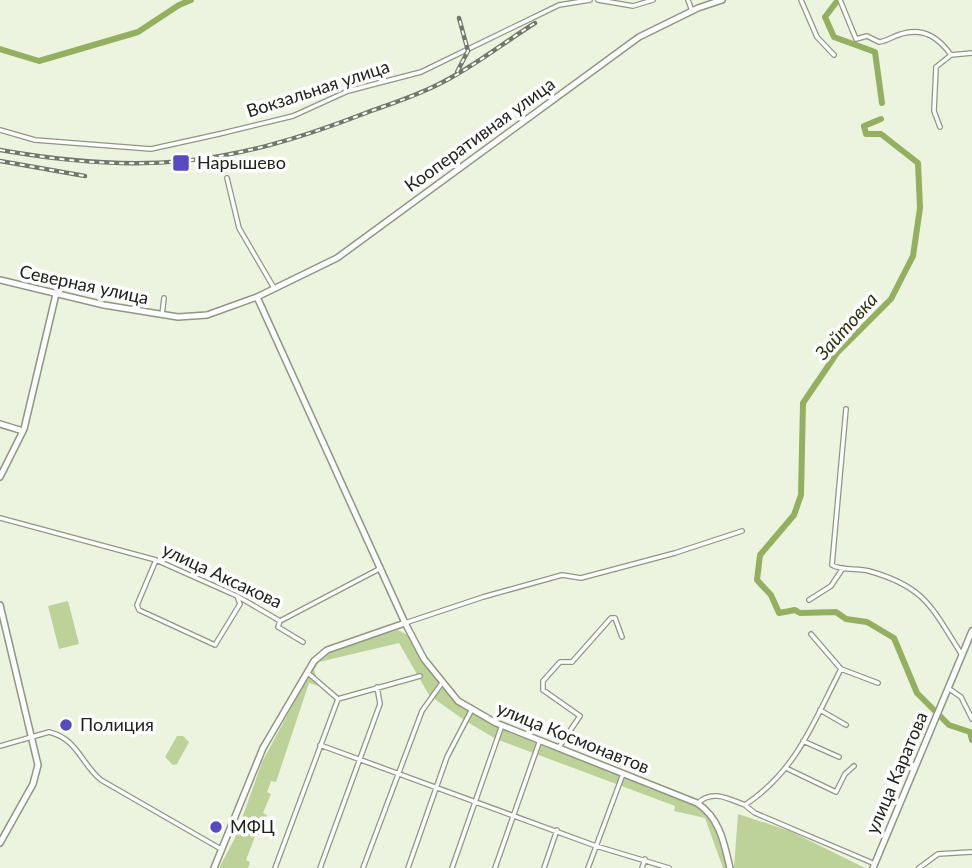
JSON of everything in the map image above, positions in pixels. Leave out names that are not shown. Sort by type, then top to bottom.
[{"type":"main road","name":"Кооперативная улица","points":[[257,297],[337,258],[619,50],[660,25],[722,0]]},
{"type":"main road","name":"Северная улица","points":[[0,280],[162,315],[207,316],[257,297]]},
{"type":"main road","points":[[0,477],[23,431],[56,293]]},
{"type":"main road","name":"улица Космонавтов","points":[[257,297],[383,568],[405,623],[442,683],[471,711],[697,803],[708,812],[721,832],[730,868]]},
{"type":"main road","points":[[0,424],[23,431]]},
{"type":"main road","points":[[0,604],[38,756],[37,774],[0,843]]},
{"type":"main road","points":[[214,868],[257,761],[306,672],[327,650],[405,623]]},
{"type":"main road","name":"улица Каратова","points":[[874,866],[972,631]]},
{"type":"street","name":"Вокзальная улица","points":[[0,130],[34,140],[123,148],[150,149],[196,139],[293,116],[348,91],[421,72],[559,5],[590,0]]},
{"type":"street","points":[[598,0],[633,6],[653,0]]},
{"type":"street","points":[[631,0],[633,6]]},
{"type":"street","points":[[688,0],[692,11]]},
{"type":"street","points":[[801,0],[817,37],[834,55]]},
{"type":"street","points":[[840,0],[856,39],[867,36],[884,42],[906,33],[929,34],[941,40],[951,55]]},
{"type":"street","points":[[940,127],[933,111],[935,71],[939,63],[951,55],[972,53]]},
{"type":"street","points":[[227,178],[237,220],[275,289]]},
{"type":"street","name":"Северная улица","points":[[162,315],[164,298]]},
{"type":"street","points":[[846,409],[832,565],[880,574],[914,588],[935,612],[962,655]]},
{"type":"street","name":"улица Аксакова","points":[[0,518],[156,560],[237,596],[280,621],[383,568]]},
{"type":"street","points":[[405,623],[562,575],[581,578],[675,554],[742,531]]},
{"type":"street","points":[[156,560],[137,605],[139,610],[215,645],[240,604],[237,596]]},
{"type":"street","points":[[809,600],[831,586],[843,568]]},
{"type":"street","points":[[559,747],[580,716],[544,690],[543,681],[560,662],[572,662],[611,618],[615,618],[622,637]]},
{"type":"street","points":[[280,621],[278,627],[303,642]]},
{"type":"street","points":[[811,634],[841,669],[878,683]]},
{"type":"street","points":[[745,805],[767,790],[788,769],[841,669]]},
{"type":"street","points":[[306,672],[338,699]]},
{"type":"street","points":[[338,699],[419,676]]},
{"type":"street","points":[[363,868],[422,711],[442,683]]},
{"type":"street","points":[[322,867],[380,704],[377,687]]},
{"type":"street","points":[[948,688],[961,696],[972,719]]},
{"type":"street","points":[[275,868],[338,699]]},
{"type":"street","points":[[820,710],[846,725]]},
{"type":"street","points":[[408,868],[454,740],[471,711]]},
{"type":"street","points":[[452,868],[502,725]]},
{"type":"street","points":[[0,746],[49,732],[71,742],[80,749],[89,771],[101,780],[223,850]]},
{"type":"street","points":[[495,868],[540,740]]},
{"type":"street","points":[[803,741],[839,757]]},
{"type":"street","points":[[320,746],[596,846],[669,868]]},
{"type":"street","points":[[788,769],[836,792],[845,774],[854,766]]},
{"type":"street","points":[[588,868],[623,774]]},
{"type":"street","points":[[697,803],[704,797],[714,796],[745,805],[755,813],[874,866]]},
{"type":"street","points":[[544,868],[557,830]]},
{"type":"street","points":[[919,868],[938,854],[972,852]]},
{"type":"street","points":[[642,868],[645,859]]},
{"type":"green space","points":[[68,601],[79,644],[59,649],[48,606]]},
{"type":"green space","points":[[398,630],[409,636],[443,688],[478,717],[508,732],[698,806],[712,819],[728,868],[723,868],[705,818],[674,811],[675,806],[496,739],[429,695],[399,643],[319,662],[314,670],[319,686],[309,683],[276,782],[271,781],[267,792],[271,794],[263,813],[267,815],[263,824],[267,826],[263,836],[256,834],[246,860],[250,862],[248,868],[219,868],[235,838],[262,762],[316,662],[333,649]]},
{"type":"green space","points":[[177,736],[183,736],[189,742],[177,764],[173,765],[165,757]]},
{"type":"green space","points":[[738,814],[790,831],[865,868],[734,868]]},
{"type":"waterway","name":"Зайтовка","points":[[0,49],[39,61],[138,32],[191,0]]},
{"type":"waterway","name":"Зайтовка","points":[[838,0],[825,17],[834,37],[875,52],[882,103]]},
{"type":"waterway","name":"Зайтовка","points":[[881,119],[864,126],[866,134],[881,134],[918,163],[920,208],[913,256],[891,299],[837,353],[803,403],[801,495],[794,515],[760,555],[757,580],[771,595],[779,613],[795,610],[800,613],[836,612],[846,619],[867,622],[894,638],[917,693],[949,725],[970,732],[972,740]]},
{"type":"railway","points":[[457,72],[468,51],[459,18]]},
{"type":"railway","points":[[0,150],[51,158],[141,163],[184,161],[270,145],[315,132],[400,101],[450,79],[535,23]]},
{"type":"railway","points":[[0,161],[85,176]]},
{"type":"place","name":"Нарышево","points":[[181,163]]},
{"type":"place","name":"Полиция","points":[[66,725]]},
{"type":"place","name":"МФЦ","points":[[216,827]]}]
